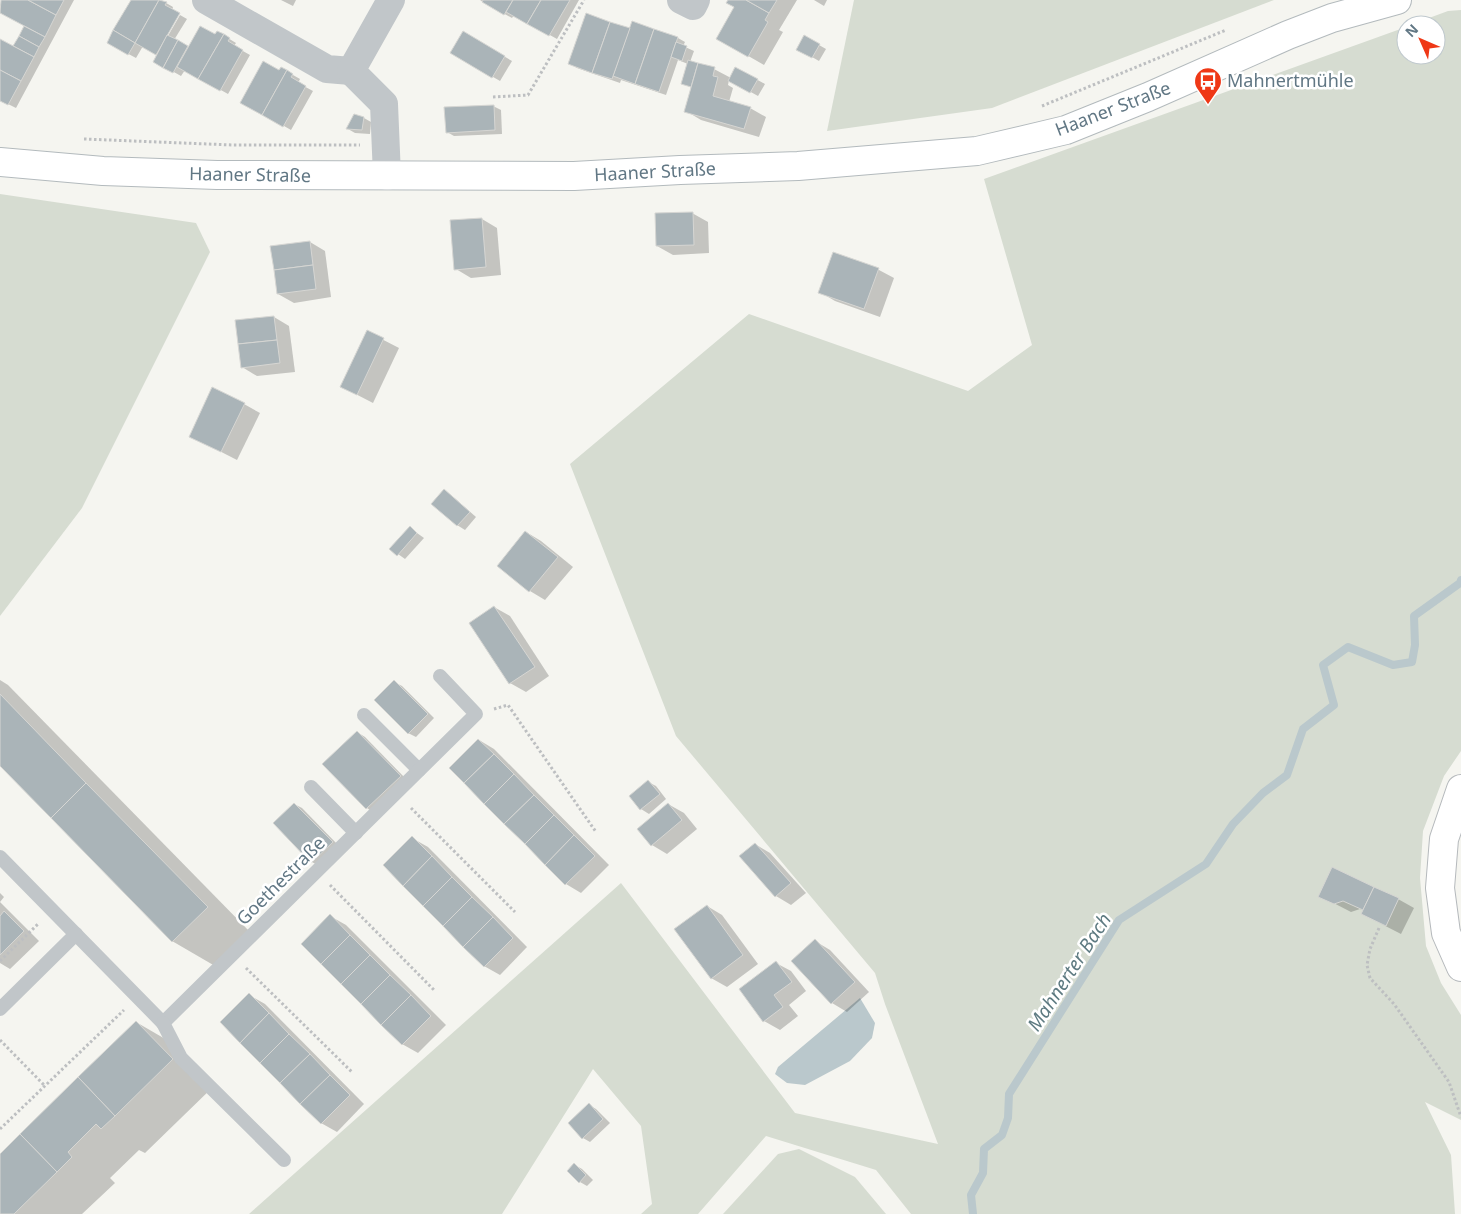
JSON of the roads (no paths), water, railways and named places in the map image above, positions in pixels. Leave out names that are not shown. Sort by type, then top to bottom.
[{"type":"main road","name":"Haaner Straße","points":[[0,162],[103,171],[217,175],[574,176],[798,166],[977,151],[1066,130],[1148,97],[1288,35],[1334,9],[1397,0]]},
{"type":"main road","points":[[1461,789],[1444,839],[1440,888],[1446,933],[1461,967]]},
{"type":"street","points":[[206,0],[327,68],[350,71],[384,104],[387,176]]},
{"type":"street","points":[[350,71],[391,0]]},
{"type":"street","points":[[681,0],[693,6],[696,0]]},
{"type":"lane","name":"Goethestraße","points":[[163,1023],[476,714],[440,676]]},
{"type":"lane","points":[[364,715],[420,770]]},
{"type":"lane","points":[[311,788],[356,833]]},
{"type":"lane","points":[[0,857],[163,1023],[181,1058],[284,1160]]},
{"type":"lane","points":[[0,1009],[76,934]]},
{"type":"waterway","name":"Mahnerter Bach","points":[[973,1214],[971,1195],[983,1173],[984,1149],[1002,1135],[1008,1118],[1009,1094],[1119,920],[1206,864],[1233,824],[1263,793],[1287,775],[1303,729],[1334,705],[1323,665],[1348,647],[1393,665],[1412,662],[1415,645],[1414,616],[1460,583],[1461,580]]},
{"type":"place","name":"Mahnertmühle","points":[[1208,105]]}]
